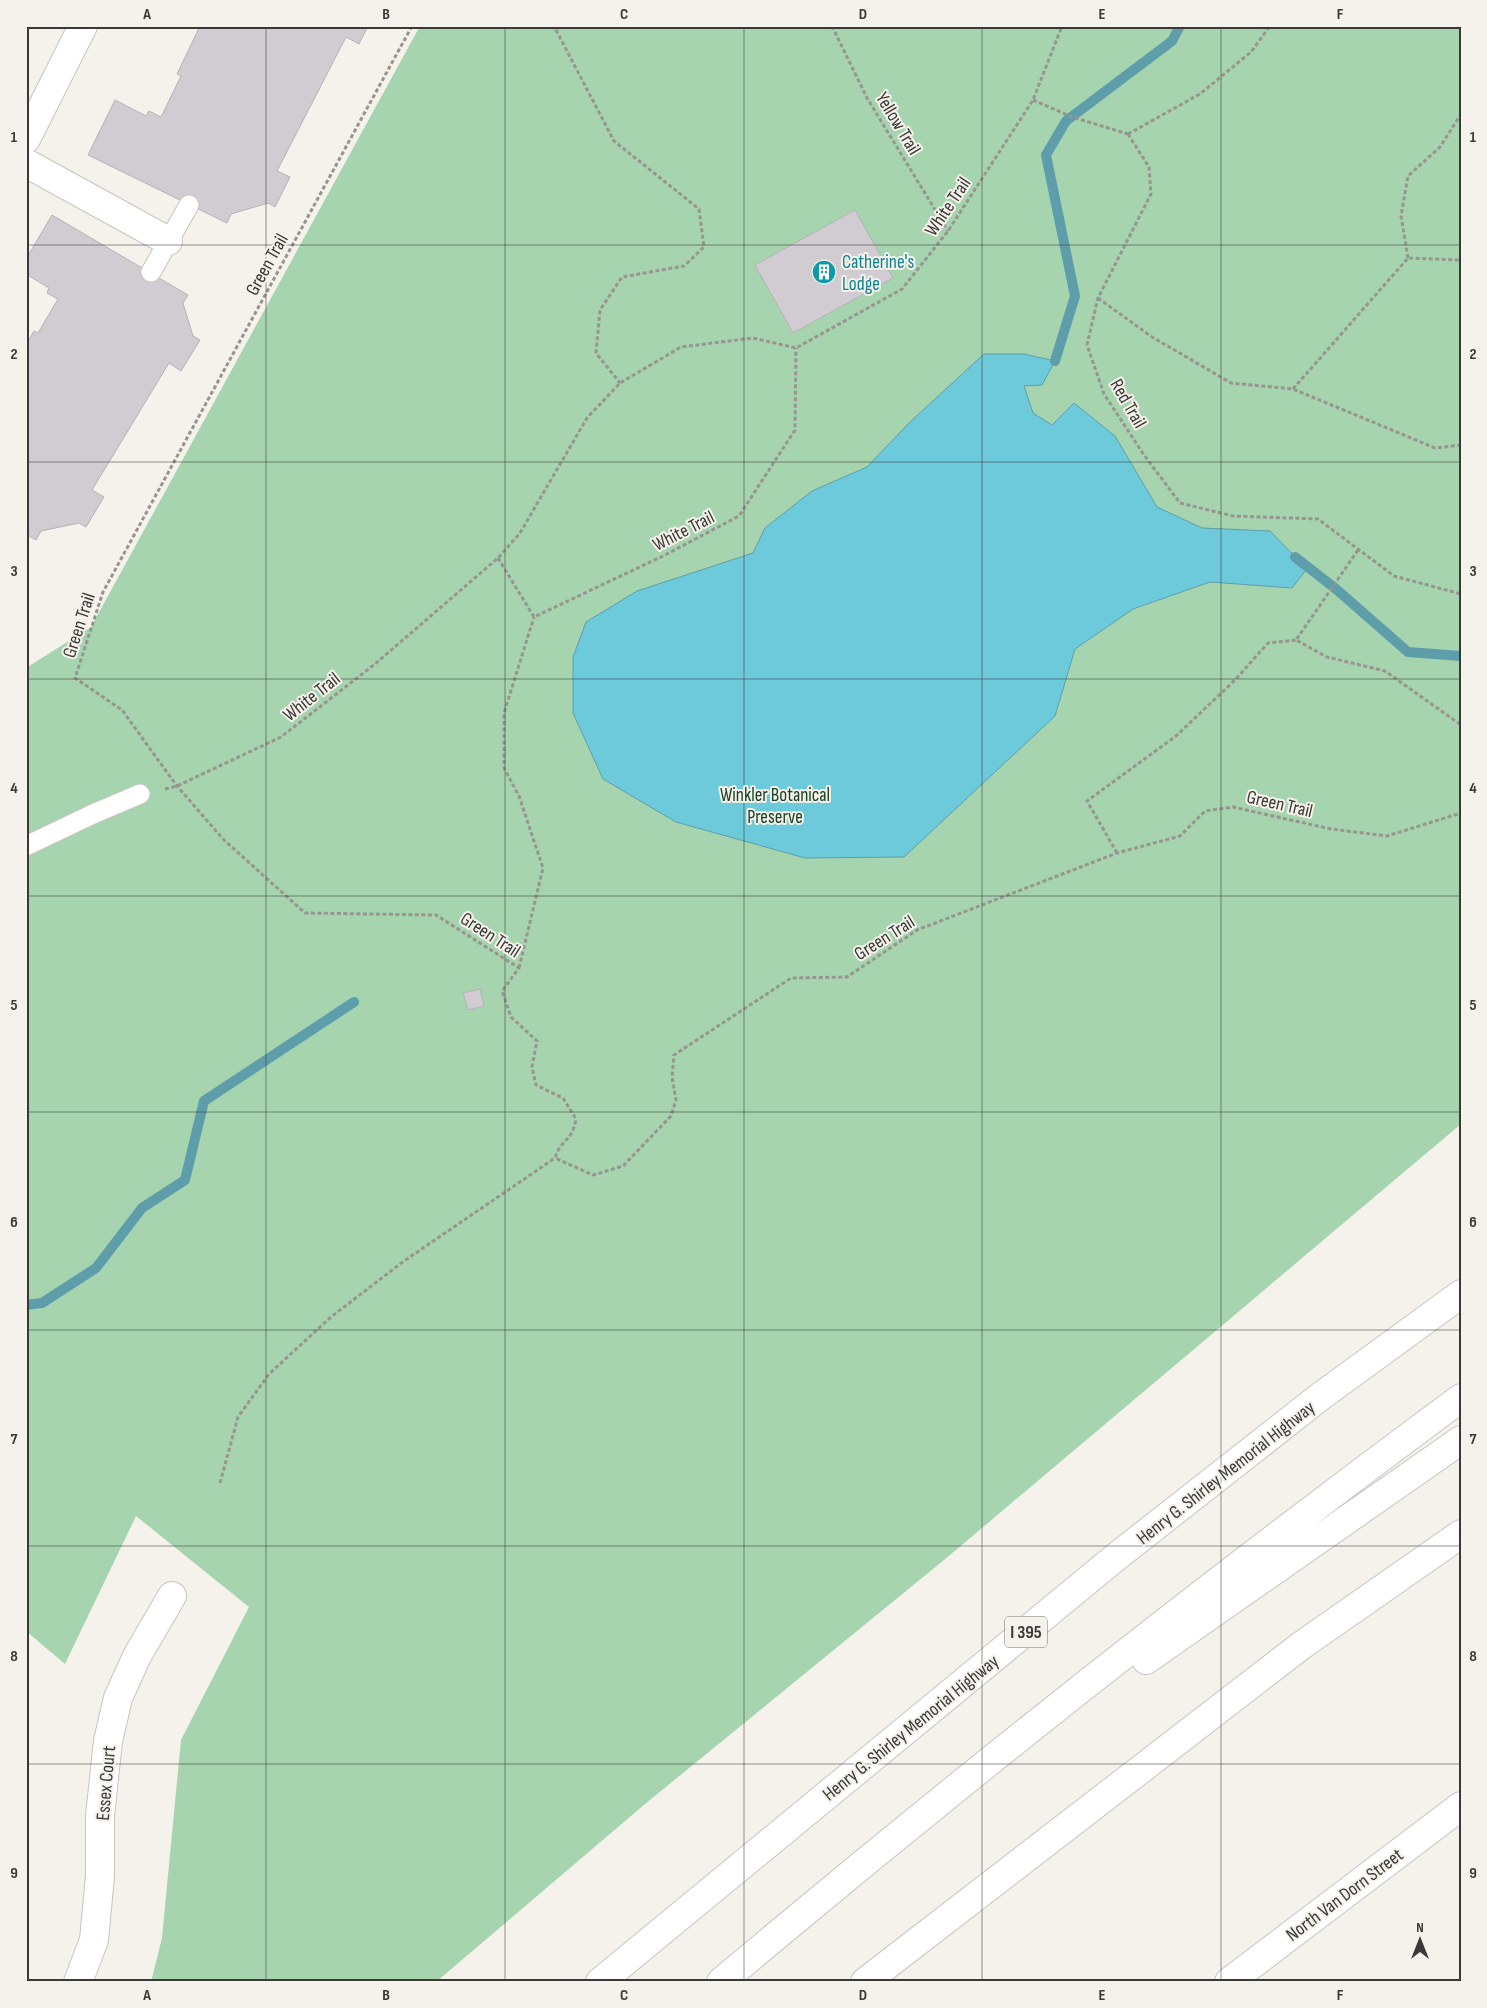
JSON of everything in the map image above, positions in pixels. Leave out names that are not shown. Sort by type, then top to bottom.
[{"type":"main road","points":[[26,139],[83,26]]},
{"type":"main road","points":[[26,163],[168,241]]},
{"type":"main road","name":"Henry G. Shirley Memorial Highway","points":[[600,1982],[1116,1558],[1321,1396],[1461,1294]]},
{"type":"main road","points":[[721,1982],[878,1850],[1296,1520],[1461,1398]]},
{"type":"main road","points":[[878,1850],[1461,1440]]},
{"type":"main road","points":[[865,1982],[1302,1645],[1461,1534]]},
{"type":"main road","name":"Essex Court","points":[[78,1982],[94,1940],[100,1876],[100,1816],[108,1741],[118,1698],[137,1656],[172,1596]]},
{"type":"main road","name":"North Van Dorn Street","points":[[1229,1982],[1461,1806]]},
{"type":"lane","points":[[151,272],[188,204]]},
{"type":"lane","points":[[26,846],[140,794]]},
{"type":"path","name":"Green Trail","points":[[412,26],[103,592],[75,678],[122,710],[178,786],[223,839],[305,913],[436,915],[519,968],[502,991],[511,1017],[538,1041],[532,1067],[536,1085],[563,1098],[576,1119],[574,1134],[558,1147],[555,1158],[593,1175],[623,1166],[671,1116],[676,1100],[672,1078],[674,1055],[791,978],[847,977],[917,930],[1117,853],[1180,836],[1205,811],[1233,807],[1331,829],[1387,836],[1461,813]]},
{"type":"path","points":[[552,26],[557,28],[614,141],[699,208],[704,247],[684,266],[622,277],[600,310],[596,353],[620,383]]},
{"type":"path","name":"Yellow Trail","points":[[832,26],[867,98],[948,231]]},
{"type":"path","name":"White Trail","points":[[140,794],[178,786],[281,737],[375,664],[498,558],[520,534],[587,418],[620,383],[681,347],[753,338],[796,348],[902,289],[948,231],[1032,100],[1062,26]]},
{"type":"path","points":[[1032,100],[1072,117],[1128,134],[1200,94],[1251,52],[1270,26]]},
{"type":"path","points":[[1408,258],[1401,216],[1408,176],[1440,147],[1461,114]]},
{"type":"path","name":"Red Trail","points":[[1128,134],[1148,167],[1151,194],[1098,298],[1087,345],[1104,394],[1144,455],[1180,503],[1233,516],[1318,519],[1394,576],[1461,594]]},
{"type":"path","points":[[1408,258],[1461,260]]},
{"type":"path","points":[[1293,389],[1408,258]]},
{"type":"path","points":[[1098,298],[1152,337],[1231,383],[1293,389],[1436,448],[1461,445]]},
{"type":"path","name":"White Trail","points":[[534,617],[663,556],[739,516],[795,430],[796,348]]},
{"type":"path","points":[[1296,640],[1358,550]]},
{"type":"path","points":[[498,558],[534,617],[504,714],[504,768],[519,796],[543,868],[519,968]]},
{"type":"path","points":[[1117,853],[1086,801],[1176,736],[1235,680],[1268,643],[1296,640],[1326,657],[1385,671],[1461,725]]},
{"type":"path","points":[[220,1483],[238,1416],[269,1374],[331,1318],[404,1261],[555,1158]]},
{"type":"green space","name":"Winkler Botanical Preserve","points":[[420,26],[1461,26],[1461,1124],[944,1560],[645,1804],[436,1982],[151,1982],[162,1938],[181,1740],[249,1607],[136,1516],[65,1664],[26,1631],[26,668],[91,627]]},
{"type":"water","points":[[984,354],[1024,354],[1055,361],[1042,385],[1024,386],[1033,413],[1052,425],[1074,403],[1115,436],[1157,507],[1202,528],[1270,531],[1307,569],[1292,588],[1210,582],[1133,609],[1075,649],[1055,716],[904,857],[805,858],[676,822],[603,779],[573,713],[573,657],[586,622],[637,591],[753,553],[765,528],[812,491],[867,467],[910,422]]},
{"type":"building","points":[[200,26],[368,26],[359,44],[346,37],[277,171],[290,177],[275,207],[268,203],[231,214],[227,223],[88,155],[115,100],[146,116],[149,111],[161,117],[181,76],[177,74]]},
{"type":"building","name":"Catherine's Lodge","points":[[855,210],[893,278],[793,333],[755,265]]},
{"type":"building","points":[[52,215],[188,295],[183,303],[193,336],[200,340],[181,371],[169,363],[92,490],[104,497],[86,527],[79,523],[41,531],[36,540],[26,534],[26,345],[34,331],[38,333],[58,299],[47,293],[49,288],[26,274],[26,259]]},
{"type":"building","points":[[480,989],[484,1006],[468,1010],[463,993]]},
{"type":"waterway","points":[[1055,361],[1075,296],[1046,155],[1066,121],[1172,41],[1180,26]]},
{"type":"waterway","points":[[1295,557],[1336,589],[1408,652],[1461,656]]},
{"type":"waterway","points":[[26,1305],[42,1303],[96,1268],[142,1208],[185,1180],[204,1101],[354,1002]]},
{"type":"place","name":"Catherine's Lodge","points":[[824,272]]}]
